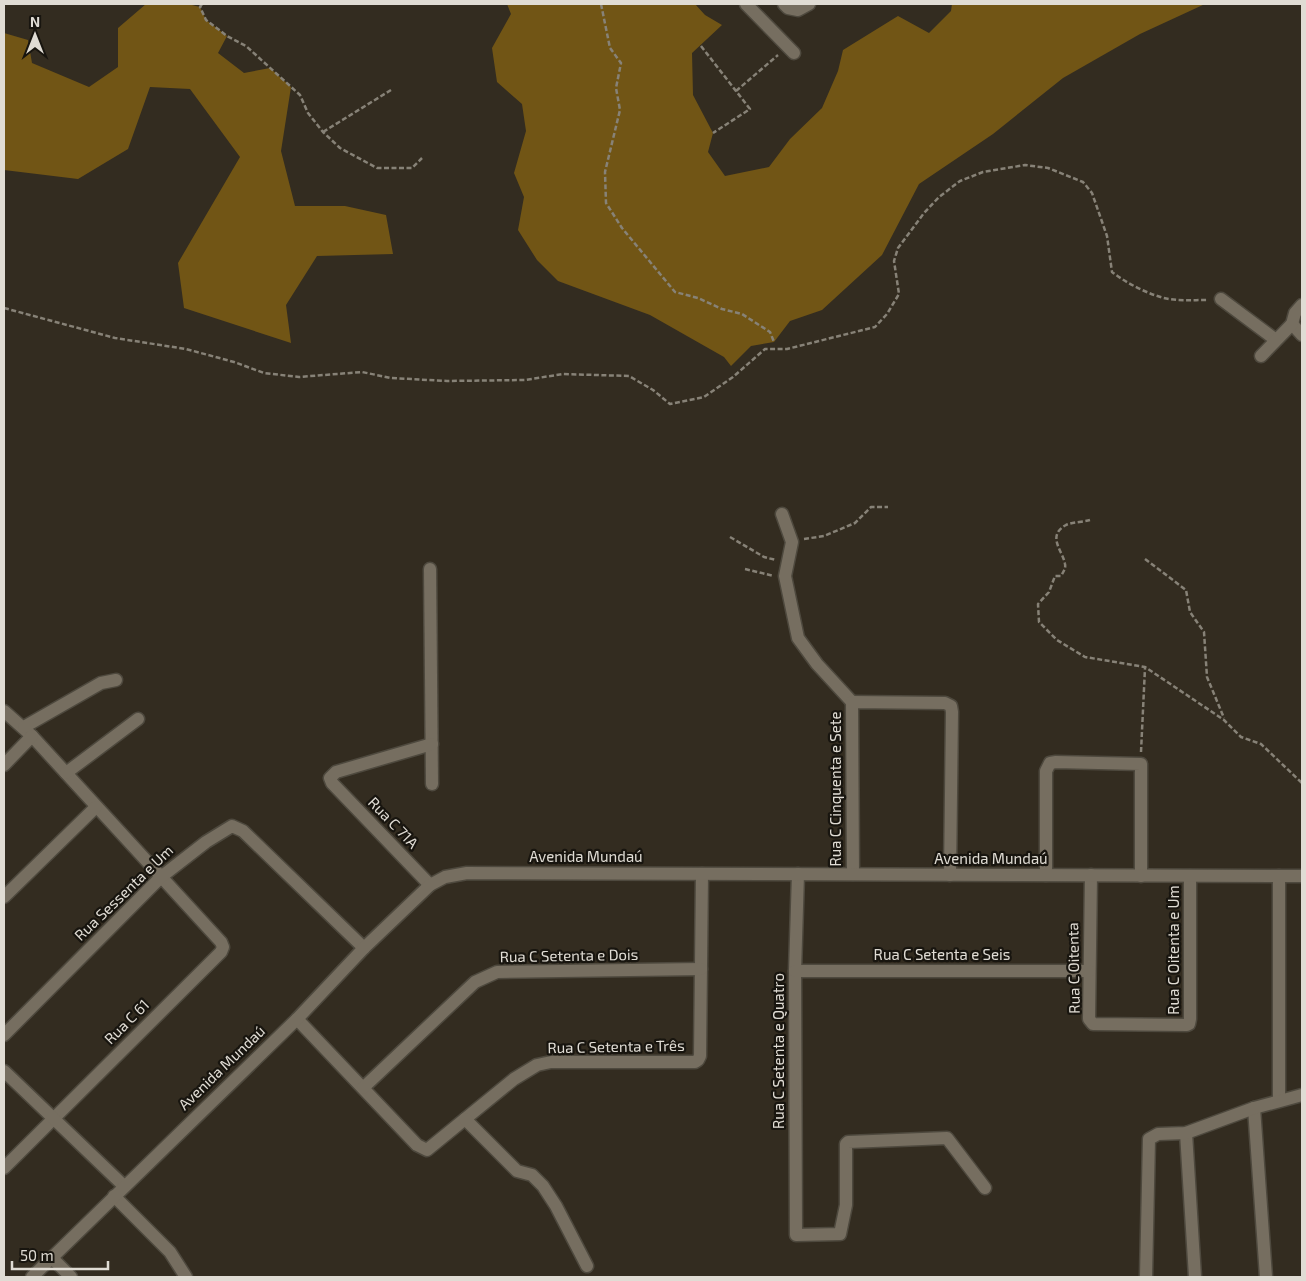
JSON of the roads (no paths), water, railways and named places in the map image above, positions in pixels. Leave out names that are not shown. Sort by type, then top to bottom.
[{"type":"street","points":[[746,4],[791,50]]},
{"type":"street","points":[[784,4],[788,8],[798,10],[809,4]]},
{"type":"street","points":[[1220,299],[1276,340]]},
{"type":"street","points":[[1261,356],[1292,324],[1295,313],[1302,305]]},
{"type":"street","points":[[1292,324],[1302,335]]},
{"type":"street","points":[[782,514],[792,542],[785,576],[798,638],[817,664],[852,702]]},
{"type":"street","points":[[430,569],[432,784]]},
{"type":"street","points":[[4,765],[28,732],[101,683],[116,680]]},
{"type":"street","name":"Rua C Cinquenta e Sete","points":[[852,874],[852,702],[944,703],[951,706],[950,875]]},
{"type":"street","points":[[4,711],[28,732],[161,877]]},
{"type":"street","points":[[66,773],[138,719]]},
{"type":"street","name":"Rua C 71A","points":[[430,884],[332,783],[330,778],[336,772],[432,744]]},
{"type":"street","points":[[1046,875],[1046,771],[1050,763],[1141,764],[1141,876]]},
{"type":"street","points":[[4,897],[96,807]]},
{"type":"street","name":"Rua Sessenta e Um","points":[[4,1035],[161,877],[206,842],[232,826],[243,831],[364,948]]},
{"type":"street","name":"Avenida Mundaú","points":[[32,1277],[297,1018],[364,948],[430,884],[446,877],[467,873],[1302,876]]},
{"type":"street","name":"Rua C Setenta e Três","points":[[363,1088],[417,1145],[427,1150],[514,1079],[537,1065],[551,1062],[695,1062],[700,1056],[702,874]]},
{"type":"street","name":"Rua C Setenta e Quatro","points":[[798,874],[795,971],[796,1235],[840,1234],[846,1204],[846,1144],[848,1142],[947,1138],[985,1188]]},
{"type":"street","name":"Rua C Oitenta","points":[[1091,875],[1088,971],[1089,1019],[1093,1024],[1189,1024]]},
{"type":"street","name":"Rua C Oitenta e Um","points":[[1189,1024],[1190,876]]},
{"type":"street","points":[[1279,876],[1279,1100]]},
{"type":"street","name":"Rua C 61","points":[[4,1168],[221,952],[223,947],[221,942],[161,877]]},
{"type":"street","name":"Rua C Setenta e Dois","points":[[363,1088],[475,982],[497,972],[700,969]]},
{"type":"street","name":"Rua C Setenta e Seis","points":[[795,971],[1088,971]]},
{"type":"street","points":[[297,1018],[363,1088]]},
{"type":"street","points":[[4,1071],[124,1186]]},
{"type":"street","points":[[1146,1277],[1149,1139],[1158,1134],[1186,1133],[1254,1108],[1302,1095]]},
{"type":"street","points":[[1254,1108],[1266,1277]]},
{"type":"street","points":[[465,1119],[517,1172],[532,1175],[543,1186],[556,1206],[587,1266]]},
{"type":"street","points":[[1186,1133],[1195,1277]]},
{"type":"street","points":[[114,1196],[170,1252],[186,1277]]},
{"type":"street","points":[[52,1258],[71,1277]]}]
